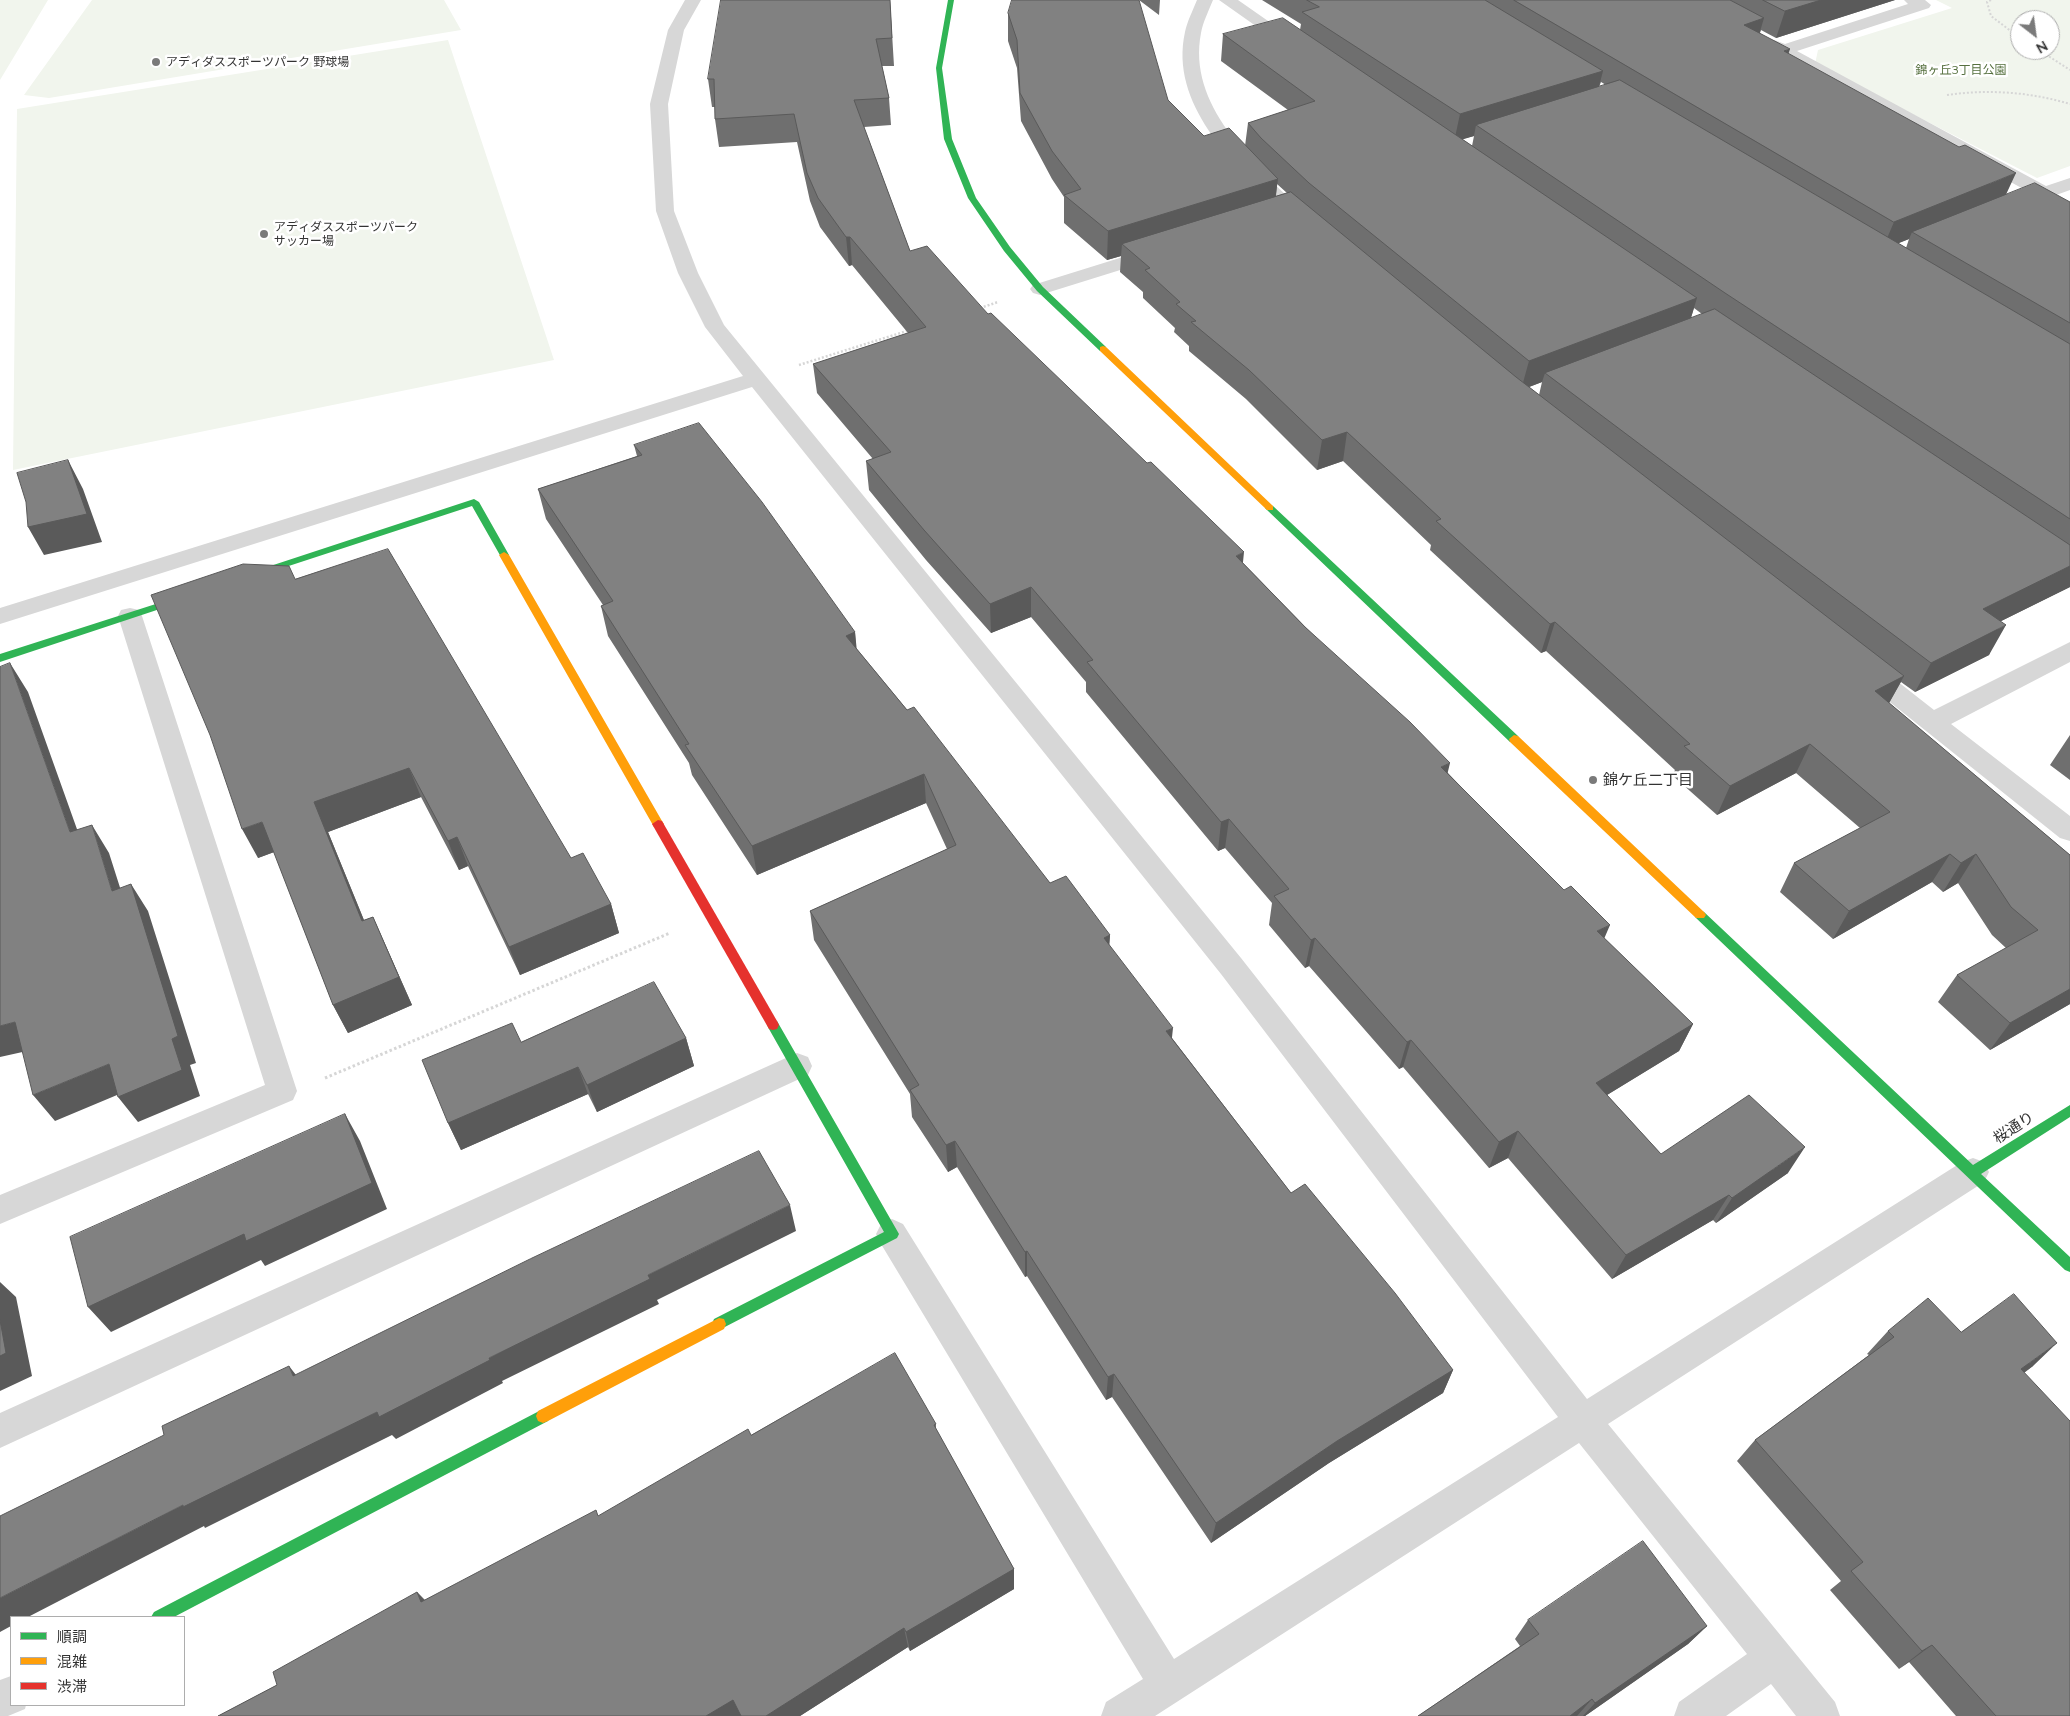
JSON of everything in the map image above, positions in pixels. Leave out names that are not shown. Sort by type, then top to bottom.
[{"type":"street","points":[[693,0],[676,30],[659,104],[665,211],[688,273],[715,327],[1231,966],[1584,1422],[1820,1716]]},
{"type":"street","points":[[951,0],[939,68],[948,139],[972,198],[1007,249],[1040,289],[1974,1172],[2070,1266]]},
{"type":"street","points":[[1205,0],[1195,26],[1191,57],[1199,98],[1233,152],[1299,217],[1254,222]]},
{"type":"street","points":[[1227,0],[1308,54]]},
{"type":"street","points":[[1783,50],[1923,5],[1912,0]]},
{"type":"street","points":[[1757,36],[2070,206]]},
{"type":"street","points":[[2027,200],[2070,184]]},
{"type":"street","points":[[1040,289],[1170,248]]},
{"type":"street","points":[[0,616],[756,379]]},
{"type":"street","points":[[232,582],[474,502],[892,1234],[1168,1685]]},
{"type":"street","points":[[0,658],[204,591]]},
{"type":"street","points":[[0,1210],[282,1091],[130,616]]},
{"type":"street","points":[[1933,722],[2070,651]]},
{"type":"street","points":[[1847,655],[2070,831]]},
{"type":"street","points":[[0,1431],[796,1066]]},
{"type":"street","name":"桜通り","points":[[1974,1172],[2070,1110]]},
{"type":"street","points":[[1120,1716],[1974,1172]]},
{"type":"street","points":[[161,1616],[892,1234]]},
{"type":"street","points":[[1693,1716],[1773,1659]]},
{"type":"path","points":[[1991,0],[1987,2],[1991,16],[2010,30]]},
{"type":"path","points":[[2054,60],[2070,70]]},
{"type":"path","points":[[1892,109],[1922,99],[1958,93],[2009,93],[2058,100],[2070,104]]},
{"type":"path","points":[[975,310],[1004,301]]},
{"type":"path","points":[[756,379],[918,328]]},
{"type":"path","points":[[346,1071],[668,934]]},
{"type":"green space","points":[[0,0],[48,0],[0,80]]},
{"type":"green space","name":"アディダススポーツパーク 野球場","points":[[92,0],[444,0],[461,30],[49,98],[24,95]]},
{"type":"green space","name":"錦ヶ丘3丁目公園","points":[[1936,0],[2070,0],[2070,166],[2037,178],[1815,64],[1818,50],[1952,8]]},
{"type":"green space","name":"アディダススポーツパーク サッカー場","points":[[448,40],[554,360],[13,470],[17,109]]},
{"type":"building","points":[[721,0],[890,0],[892,38],[876,39],[889,98],[854,100],[910,251],[927,246],[988,314],[991,313],[1147,463],[1151,462],[1244,552],[1236,556],[1305,627],[1410,722],[1450,763],[1441,767],[1564,890],[1571,886],[1610,925],[1597,931],[1693,1024],[1596,1083],[1661,1154],[1749,1095],[1805,1147],[1732,1198],[1729,1195],[1626,1255],[1518,1131],[1499,1142],[1411,1040],[1407,1042],[1315,938],[1311,940],[1274,896],[1289,889],[1229,819],[1221,822],[1087,662],[1093,660],[1031,587],[990,604],[866,461],[891,452],[813,364],[926,327],[850,237],[846,237],[818,198],[807,173],[794,114],[715,119],[714,79],[708,79]]},
{"type":"building","points":[[1012,0],[1139,0],[1168,100],[1204,136],[1229,128],[1278,179],[1108,231],[1064,195],[1081,189],[1052,151],[1020,93],[1017,40],[1008,13]]},
{"type":"building","points":[[1307,0],[1485,0],[1603,71],[1460,114],[1302,12],[1319,7]]},
{"type":"building","points":[[1514,0],[1730,0],[1764,18],[1744,25],[1790,49],[1784,51],[1959,147],[1965,145],[2016,173],[1894,222]]},
{"type":"building","points":[[1763,0],[1821,0],[1785,11]]},
{"type":"building","points":[[1283,18],[1697,298],[1529,361],[1309,183],[1261,138],[1248,123],[1315,101],[1223,34]]},
{"type":"building","points":[[1620,80],[2070,344],[2070,519],[1725,293],[1476,125]]},
{"type":"building","points":[[2035,183],[2070,202],[2070,323],[1912,232]]},
{"type":"building","points":[[1291,192],[1516,377],[1904,676],[1875,691],[2070,855],[2070,989],[2010,1023],[1957,975],[2038,930],[2011,907],[1976,854],[1961,863],[1950,854],[1849,911],[1794,863],[1890,812],[1810,744],[1730,786],[1684,746],[1690,744],[1555,622],[1550,624],[1436,521],[1441,519],[1347,432],[1322,440],[1249,370],[1191,322],[1196,321],[1176,304],[1180,302],[1145,270],[1150,268],[1122,244]]},
{"type":"building","points":[[1715,309],[2070,545],[2070,566],[1983,609],[2006,625],[1931,663],[1545,373]]},
{"type":"building","points":[[699,423],[762,502],[855,632],[846,636],[907,710],[914,707],[1050,883],[1066,876],[1110,935],[1104,938],[1173,1028],[1166,1031],[1291,1193],[1305,1184],[1395,1293],[1453,1370],[1337,1441],[1216,1523],[1114,1374],[1108,1377],[1027,1251],[1025,1252],[955,1141],[946,1145],[910,1090],[919,1085],[810,911],[956,845],[924,774],[752,846],[685,745],[689,744],[601,606],[613,601],[538,489],[642,455],[634,445]]},
{"type":"building","points":[[68,460],[87,514],[28,527],[26,502],[17,473]]},
{"type":"building","points":[[388,549],[571,858],[583,853],[611,904],[509,947],[457,837],[448,841],[409,768],[314,802],[362,921],[373,917],[399,977],[333,1005],[262,822],[242,829],[210,735],[151,595],[243,564],[289,566],[295,579]]},
{"type":"building","points":[[10,663],[70,832],[92,825],[112,891],[131,884],[178,1036],[172,1039],[182,1070],[118,1097],[109,1064],[33,1095],[15,1022],[0,1026],[0,667]]},
{"type":"building","points":[[654,982],[686,1038],[587,1085],[578,1067],[448,1123],[422,1060],[512,1023],[521,1042]]},
{"type":"building","points":[[345,1114],[372,1183],[246,1241],[244,1234],[88,1307],[70,1237]]},
{"type":"building","points":[[759,1151],[790,1205],[648,1275],[650,1279],[489,1358],[490,1360],[379,1417],[377,1412],[183,1507],[183,1505],[0,1598],[0,1516],[164,1435],[162,1426],[289,1366],[293,1376],[530,1259]]},
{"type":"building","points":[[2014,1294],[2057,1343],[2021,1369],[2070,1421],[2070,1716],[1996,1716],[1932,1645],[1922,1651],[1851,1571],[1863,1562],[1755,1440],[1894,1337],[1888,1331],[1928,1298],[1961,1332]]},
{"type":"building","points":[[0,1320],[6,1353],[0,1356]]},
{"type":"building","points":[[895,1353],[936,1424],[934,1425],[1014,1569],[906,1632],[904,1628],[766,1716],[741,1716],[733,1700],[706,1716],[218,1716],[277,1685],[273,1672],[417,1592],[421,1602],[596,1510],[598,1516],[748,1429],[751,1435]]},
{"type":"building","points":[[1643,1541],[1707,1626],[1595,1703],[1592,1699],[1570,1716],[1418,1716],[1539,1634],[1528,1620]]},
{"type":"traffic: fast","points":[[951,0],[939,68],[948,139],[972,198],[1007,249],[1040,289],[1103,349]]},
{"type":"traffic: fast","points":[[246,577],[474,502],[504,555]]},
{"type":"traffic: fast","points":[[1270,508],[1514,739]]},
{"type":"traffic: fast","points":[[0,658],[190,596]]},
{"type":"traffic: fast","points":[[1700,915],[2070,1266]]},
{"type":"traffic: fast","points":[[719,1324],[892,1234],[773,1025]]},
{"type":"traffic: fast","points":[[1973,1172],[2070,1110]]},
{"type":"traffic: fast","points":[[161,1616],[543,1416]]},
{"type":"traffic: slow","points":[[1103,349],[1270,508]]},
{"type":"traffic: slow","points":[[504,555],[658,824]]},
{"type":"traffic: slow","points":[[1514,739],[1700,915]]},
{"type":"traffic: slow","points":[[543,1416],[719,1324]]},
{"type":"traffic: jam","points":[[658,824],[773,1025]]},
{"type":"place","name":"アディダススポーツパーク 野球場","points":[[156,62]]},
{"type":"place","name":"アディダススポーツパーク サッカー場","points":[[264,234]]},
{"type":"place","name":"錦ケ丘二丁目","points":[[1593,780]]}]
